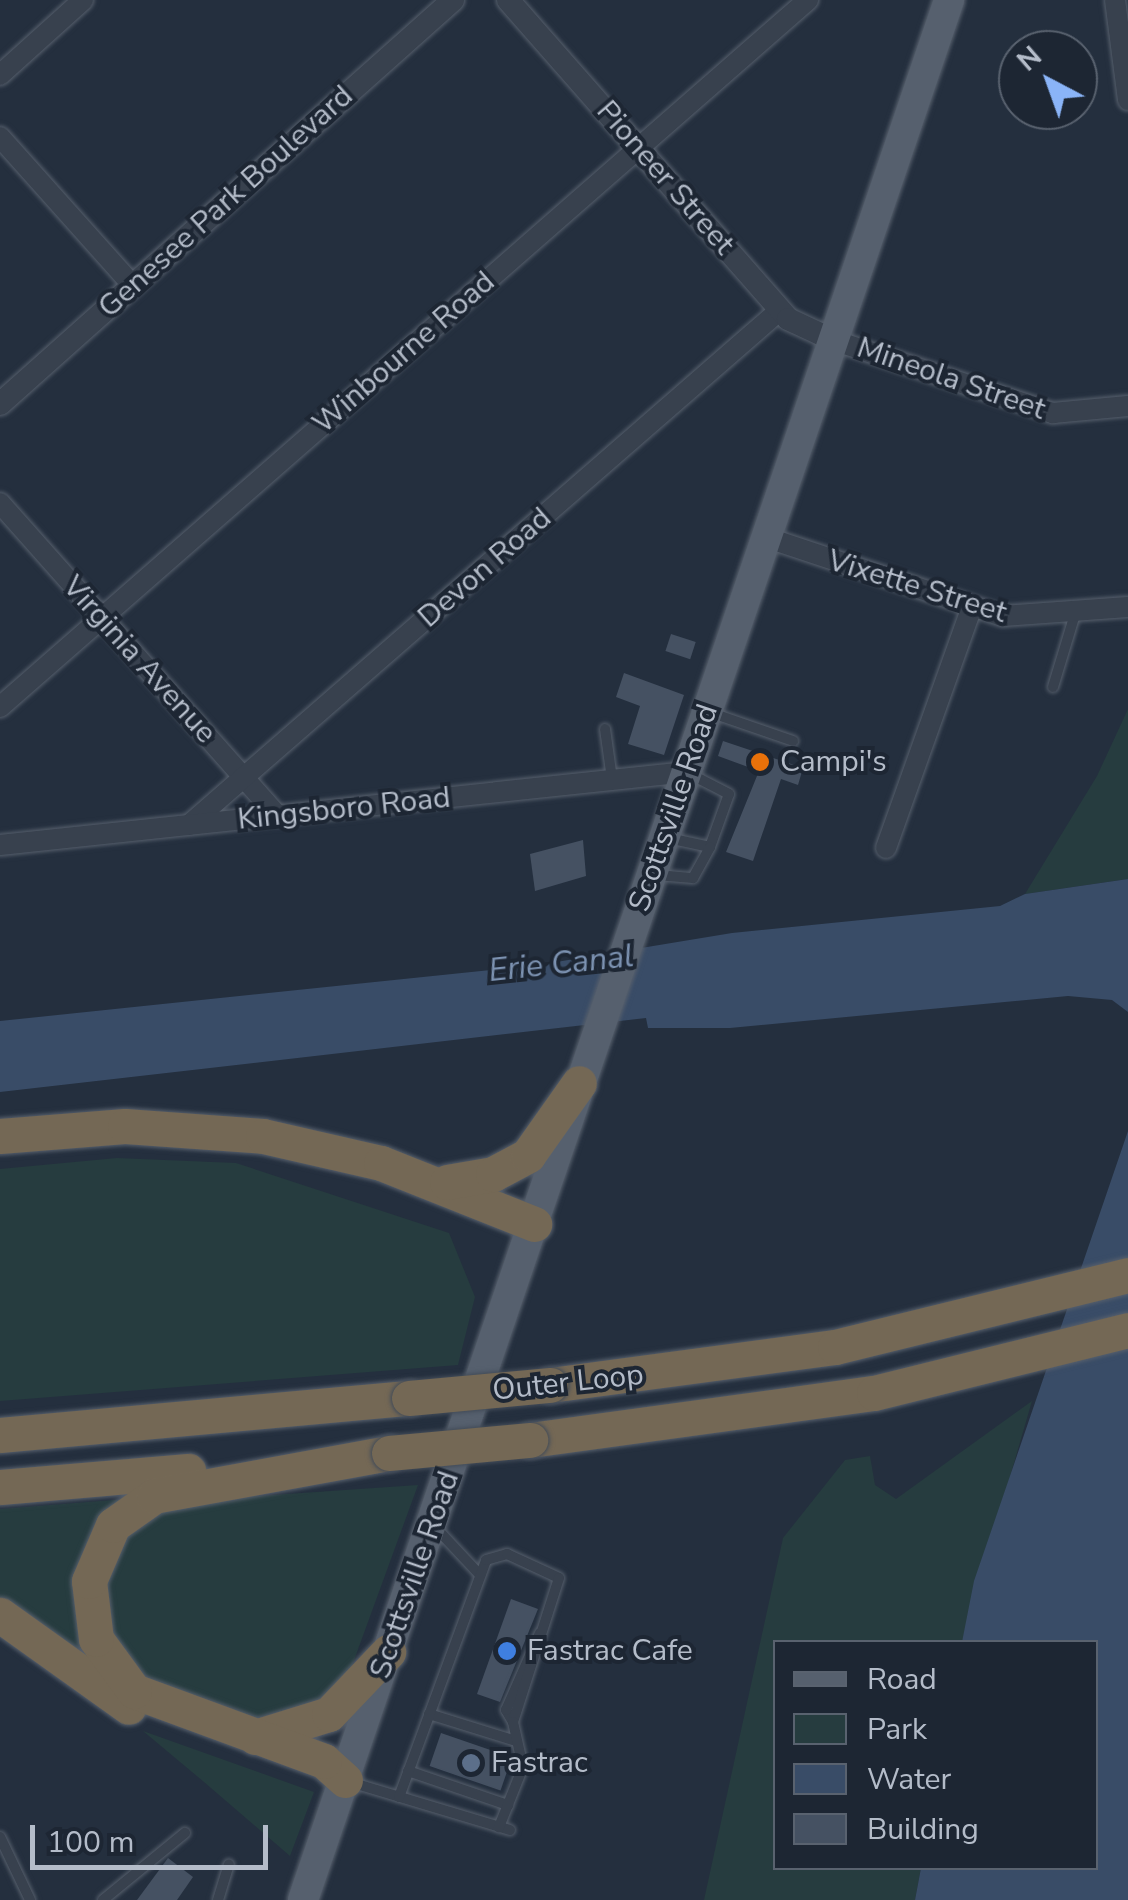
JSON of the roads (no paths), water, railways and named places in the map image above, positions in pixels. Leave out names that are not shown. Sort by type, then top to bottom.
[{"type":"highway","points":[[432,1180],[467,1181],[516,1162],[549,1134],[580,1083]]},
{"type":"highway","points":[[0,1136],[101,1126],[218,1130],[432,1180],[534,1224]]},
{"type":"highway","points":[[0,1152],[135,1142],[223,1147],[335,1170],[495,1222],[534,1224]]},
{"type":"highway","name":"Outer Loop","points":[[0,1435],[550,1386],[707,1368],[951,1323],[1128,1275]]},
{"type":"highway","name":"Outer Loop","points":[[0,1487],[684,1424],[902,1387],[1128,1330]]},
{"type":"highway","points":[[0,1419],[170,1420]]},
{"type":"highway","points":[[345,1780],[324,1760],[151,1700],[114,1671],[89,1611],[102,1542],[154,1496],[388,1453]]},
{"type":"highway","points":[[0,1614],[158,1724],[308,1776],[345,1780]]},
{"type":"highway","points":[[249,1736],[291,1732],[329,1714],[388,1652]]},
{"type":"main road","name":"Scottsville Road","points":[[303,1900],[949,0]]},
{"type":"street","points":[[0,74],[83,0]]},
{"type":"street","name":"Genesee Park Boulevard","points":[[0,404],[453,0]]},
{"type":"street","name":"Pioneer Street","points":[[508,0],[780,310],[834,340]]},
{"type":"street","name":"Winbourne Road","points":[[0,706],[808,0]]},
{"type":"street","points":[[1115,0],[1128,100]]},
{"type":"street","points":[[0,137],[133,286]]},
{"type":"street","name":"Devon Road","points":[[188,825],[780,310]]},
{"type":"street","name":"Mineola Street","points":[[834,340],[1058,415],[1128,406]]},
{"type":"street","name":"Virginia Avenue","points":[[0,503],[278,816]]},
{"type":"street","name":"Vixette Street","points":[[768,538],[970,609],[1022,619],[1128,607]]},
{"type":"street","points":[[886,848],[970,609]]},
{"type":"street","name":"Kingsboro Road","points":[[0,845],[687,772]]},
{"type":"lane","points":[[1053,686],[1076,614]]},
{"type":"lane","points":[[708,712],[793,742]]},
{"type":"lane","points":[[605,728],[612,780]]},
{"type":"lane","points":[[651,874],[694,878],[729,794],[716,779],[687,772]]},
{"type":"lane","points":[[664,837],[710,847]]},
{"type":"lane","points":[[434,1520],[458,1560],[480,1575]]},
{"type":"lane","points":[[345,1780],[399,1797],[505,1829],[508,1805],[524,1767],[514,1722],[506,1710],[543,1629],[559,1578],[507,1554],[486,1560],[399,1797]]},
{"type":"lane","points":[[429,1714],[516,1741]]},
{"type":"lane","points":[[454,1738],[460,1724]]},
{"type":"lane","points":[[474,1744],[479,1730]]},
{"type":"lane","points":[[493,1751],[498,1736]]},
{"type":"lane","points":[[408,1771],[461,1783],[508,1805]]},
{"type":"lane","points":[[103,1900],[185,1833]]},
{"type":"lane","points":[[0,1837],[30,1900]]},
{"type":"lane","points":[[218,1900],[229,1865]]},
{"type":"water","name":"Erie Canal","points":[[1128,879],[1128,1012],[1112,1000],[1068,996],[730,1028],[648,1028],[646,1018],[0,1092],[0,1021],[538,965],[732,933],[1000,906],[1025,894]]},
{"type":"water","points":[[1128,1131],[1128,1900],[915,1900],[921,1870],[1098,1870],[1098,1640],[962,1640],[974,1581]]},
{"type":"place","name":"Campi's","points":[[760,762]]},
{"type":"place","name":"Fastrac Cafe","points":[[507,1651]]},
{"type":"place","name":"Fastrac","points":[[471,1763]]}]
